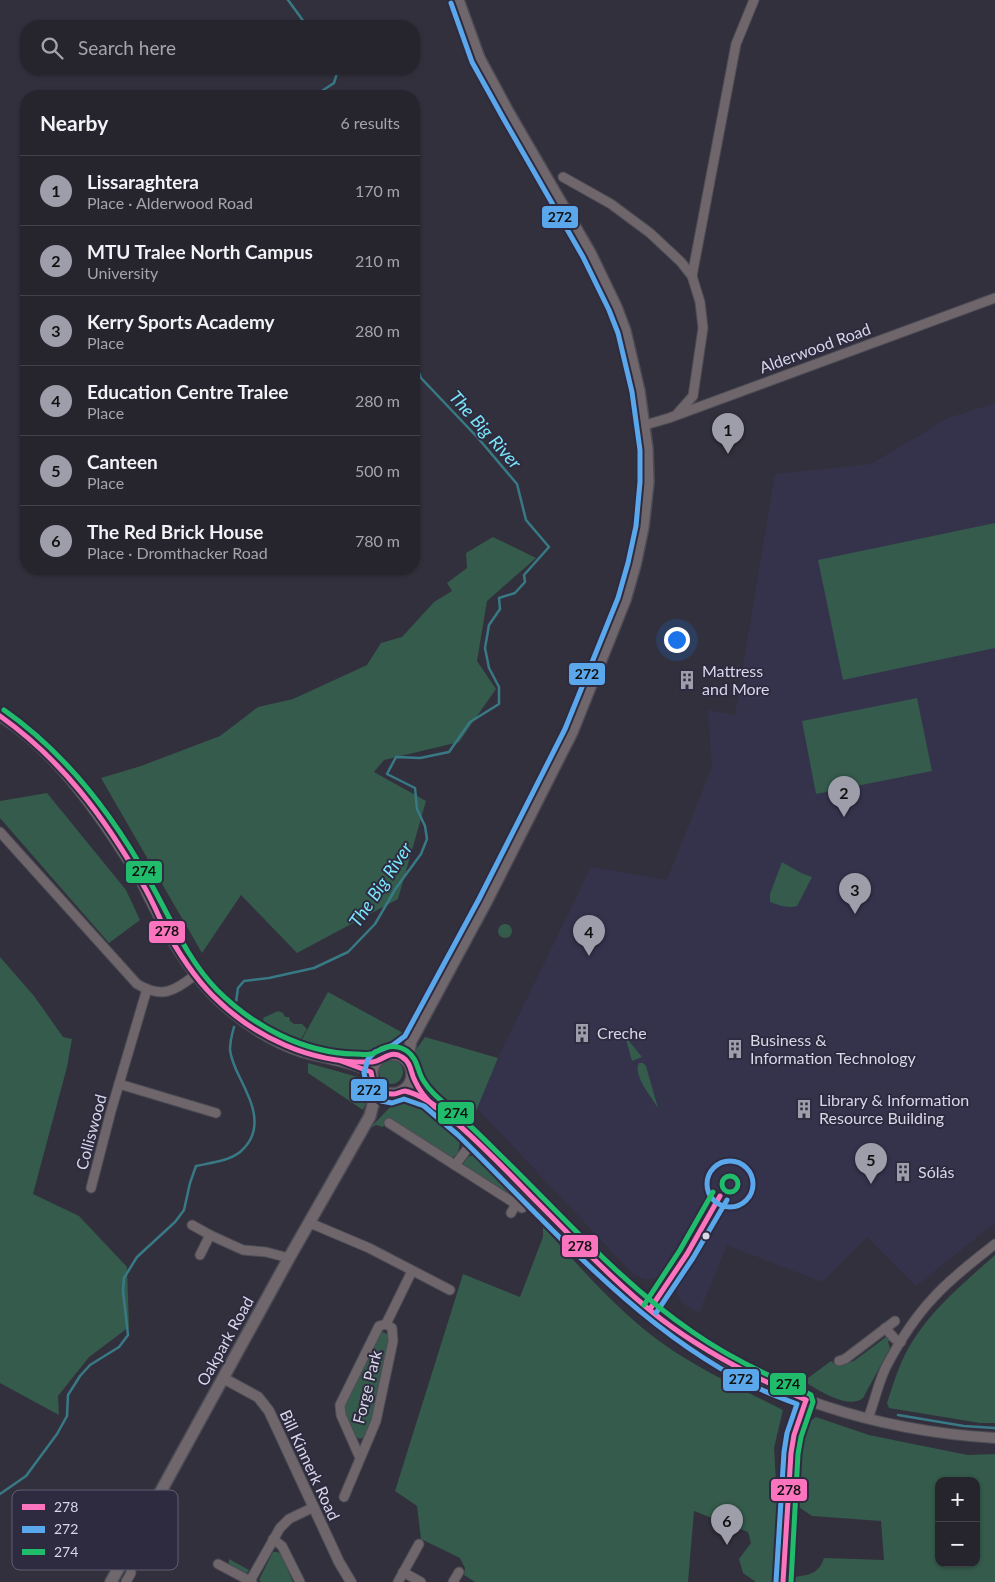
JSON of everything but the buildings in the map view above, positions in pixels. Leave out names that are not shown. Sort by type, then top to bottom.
[{"type":"main road","points":[[406,1059],[411,1041],[486,902],[572,732],[612,634],[635,565],[648,482],[645,425],[634,366],[616,306],[590,254],[479,58],[458,0]]},
{"type":"main road","points":[[394,1054],[406,1059],[411,1066],[412,1077],[404,1091],[388,1095],[377,1088],[372,1082],[373,1067],[381,1056],[394,1054],[411,1041]]},
{"type":"main road","points":[[370,1116],[377,1088]]},
{"type":"main road","points":[[370,1116],[388,1095]]},
{"type":"main road","name":"Oakpark Road","points":[[162,1490],[289,1258],[370,1116]]},
{"type":"main road","name":"Oakpark Road","points":[[112,1582],[119,1570]]},
{"type":"street","points":[[692,276],[736,44],[754,0]]},
{"type":"street","points":[[563,177],[610,204],[650,233],[681,262],[692,276],[700,302],[703,328],[694,396],[675,416]]},
{"type":"street","name":"Alderwood Road","points":[[645,425],[675,416],[995,298]]},
{"type":"street","points":[[0,716],[48,755],[93,807],[139,878],[166,930],[195,975],[219,1001],[238,1018],[263,1034],[302,1052],[373,1067]]},
{"type":"street","points":[[0,832],[138,984],[147,989],[169,992],[195,975]]},
{"type":"street","name":"Colliswood","points":[[91,1188],[147,989]]},
{"type":"street","points":[[412,1077],[427,1100]]},
{"type":"street","name":"Colliswood","points":[[119,1084],[216,1113]]},
{"type":"street","points":[[404,1091],[427,1100],[449,1117],[576,1242],[630,1292],[667,1324],[697,1345],[756,1379],[806,1400],[842,1412],[922,1430],[995,1438]]},
{"type":"street","points":[[389,1123],[519,1206],[511,1213]]},
{"type":"street","points":[[455,1165],[474,1140]]},
{"type":"street","points":[[310,1224],[369,1248],[450,1290]]},
{"type":"street","points":[[192,1225],[243,1250],[266,1252],[289,1258]]},
{"type":"street","points":[[200,1254],[210,1235]]},
{"type":"street","points":[[868,1418],[883,1375],[901,1342],[934,1297],[967,1266],[995,1244]]},
{"type":"street","name":"Forge Park","points":[[360,1458],[341,1415],[340,1404],[379,1326],[386,1324],[412,1271]]},
{"type":"street","points":[[839,1361],[896,1322]]},
{"type":"street","name":"Forge Park","points":[[344,1497],[376,1421],[394,1341],[392,1328],[386,1324]]},
{"type":"street","points":[[885,1328],[895,1339],[901,1342]]},
{"type":"street","name":"Bill Kinnerk Road","points":[[223,1378],[247,1390],[262,1401],[269,1411],[351,1582]]},
{"type":"street","points":[[783,1582],[791,1453],[794,1435],[806,1400]]},
{"type":"street","points":[[218,1564],[251,1581],[280,1528],[290,1519],[314,1507]]},
{"type":"street","points":[[274,1539],[282,1546],[300,1582]]},
{"type":"street","points":[[398,1582],[419,1544]]},
{"type":"street","points":[[403,1572],[421,1582]]},
{"type":"street","points":[[453,1582],[459,1572]]},
{"type":"street","points":[[126,1582],[131,1573]]},
{"type":"shaded area","points":[[995,403],[995,1223],[916,1286],[867,1237],[822,1282],[727,1245],[699,1313],[683,1304],[678,1296],[677,1283],[665,1273],[653,1279],[644,1279],[633,1274],[477,1108],[498,1058],[591,867],[667,880],[712,767],[708,710],[735,715],[775,474],[871,464],[948,418]]},
{"type":"green space","points":[[995,523],[995,648],[843,680],[818,560]]},
{"type":"green space","points":[[493,537],[536,558],[487,601],[477,661],[496,689],[459,742],[384,760],[374,772],[426,801],[398,899],[297,953],[241,895],[202,953],[101,778],[141,766],[220,736],[258,707],[293,699],[367,665],[381,643],[402,637],[434,602],[452,591],[447,583],[467,568],[466,553]]},
{"type":"green space","points":[[917,698],[932,771],[816,794],[802,721]]},
{"type":"green space","points":[[47,793],[126,890],[140,920],[109,943],[0,818],[0,801]]},
{"type":"green space","points":[[782,862],[812,877],[797,906],[794,907],[770,902],[770,894]]},
{"type":"green space","points":[[505,924],[510,926],[512,931],[510,936],[505,938],[500,936],[498,931],[500,926]]},
{"type":"green space","points":[[0,957],[34,996],[63,1037],[72,1039],[67,1067],[33,1194],[79,1216],[127,1267],[129,1327],[89,1357],[58,1396],[59,1415],[0,1383]]},
{"type":"green space","points":[[328,992],[405,1034],[404,1040],[388,1050],[371,1057],[366,1052],[327,1047],[301,1041]]},
{"type":"green space","points":[[278,1011],[283,1013],[285,1017],[289,1017],[290,1021],[294,1024],[302,1024],[307,1029],[301,1039],[264,1022],[263,1018]]},
{"type":"green space","points":[[625,1036],[642,1057],[632,1061]]},
{"type":"green space","points":[[425,1037],[498,1058],[471,1123],[431,1092],[421,1079],[413,1057]]},
{"type":"green space","points":[[391,1060],[400,1063],[403,1072],[400,1081],[391,1084],[382,1081],[379,1072],[382,1063]]},
{"type":"green space","points":[[308,1063],[365,1079],[368,1094],[363,1110],[308,1073]]},
{"type":"green space","points":[[639,1063],[643,1063],[646,1066],[658,1108],[640,1079],[638,1073]]},
{"type":"green space","points":[[404,1101],[414,1103],[456,1134],[460,1142],[458,1153],[452,1158],[390,1118],[383,1127],[376,1125],[370,1128],[394,1103]]},
{"type":"green space","points":[[479,1153],[529,1205],[462,1165],[468,1157]]},
{"type":"green space","points":[[543,1226],[620,1308],[654,1337],[726,1382],[783,1410],[774,1448],[778,1515],[775,1582],[756,1582],[743,1573],[739,1559],[751,1543],[748,1532],[694,1511],[688,1582],[475,1582],[464,1575],[465,1568],[460,1558],[421,1539],[417,1506],[395,1491],[463,1274],[520,1297],[543,1237]]},
{"type":"green space","points":[[995,1255],[995,1423],[980,1423],[889,1408],[887,1403],[895,1379],[908,1349],[920,1330],[950,1296]]},
{"type":"green space","points":[[383,1332],[389,1335],[390,1342],[375,1413],[366,1436],[360,1439],[354,1436],[344,1410],[344,1404],[379,1334]]},
{"type":"green space","points":[[886,1337],[890,1340],[888,1342],[890,1348],[863,1398],[850,1402],[842,1400],[804,1381],[831,1361],[836,1365],[854,1361]]},
{"type":"green space","points":[[816,1417],[869,1435],[968,1455],[995,1454],[995,1582],[787,1582],[788,1578],[814,1572],[818,1569],[824,1558],[884,1560],[881,1521],[812,1516],[793,1503],[803,1426]]},
{"type":"green space","points":[[273,1552],[281,1554],[293,1582],[261,1582],[259,1580]]},
{"type":"green space","points":[[229,1559],[249,1570],[248,1572],[246,1573],[229,1564]]},
{"type":"waterway","name":"The Big River","points":[[288,0],[303,20]]},
{"type":"waterway","name":"The Big River","points":[[323,90],[334,83],[336,75]]},
{"type":"waterway","name":"The Big River","points":[[236,1002],[238,988],[244,981],[269,978],[314,968],[348,952],[375,924],[396,888],[421,854],[427,839],[425,826],[417,809],[415,788],[387,774],[396,757],[420,758],[449,752],[470,722],[499,704],[499,687],[489,668],[485,648],[489,625],[500,609],[499,598],[515,593],[525,582],[524,575],[549,547],[526,520],[517,484],[478,438],[420,375]]},
{"type":"waterway","name":"The Big River","points":[[0,1494],[26,1476],[57,1434],[67,1416],[68,1395],[80,1376],[90,1365],[119,1347],[128,1335],[123,1291],[124,1278],[137,1257],[175,1222],[184,1210],[196,1166],[230,1158],[240,1152],[251,1139],[254,1124],[253,1109],[235,1067],[230,1050],[234,1027]]},
{"type":"waterway","points":[[898,1415],[964,1426],[995,1428]]},
{"type":"transit line","name":"272","points":[[451,3],[472,62],[583,257],[609,310],[618,333],[632,392],[640,450],[640,482],[636,526],[618,598],[565,729],[479,899],[405,1036],[393,1045],[375,1052],[368,1059],[364,1073],[367,1087],[381,1101],[392,1103],[404,1099],[424,1106],[458,1135],[595,1272],[669,1334],[709,1361],[751,1385],[797,1404],[787,1433],[784,1452],[776,1582]]},
{"type":"transit line","name":"274","points":[[4,710],[48,746],[87,787],[136,857],[188,952],[206,978],[231,1003],[263,1026],[298,1043],[317,1049],[365,1054],[373,1054],[384,1048],[391,1047],[407,1051],[415,1061],[423,1080],[435,1095],[478,1134],[592,1247],[641,1292],[694,1333],[720,1350],[811,1395],[813,1402],[801,1437],[798,1454],[791,1582]]},
{"type":"transit line","name":"278","points":[[0,716],[43,752],[62,771],[97,813],[128,859],[148,893],[167,933],[185,961],[205,988],[229,1011],[266,1036],[306,1053],[350,1061],[372,1062],[394,1054],[405,1059],[408,1062],[413,1078],[429,1101],[474,1138],[627,1291],[661,1319],[713,1354],[768,1383],[806,1400]]},
{"type":"transit line","name":"278","points":[[341,1061],[371,1072],[375,1085],[384,1093],[409,1092],[437,1107]]},
{"type":"transit line","name":"272","points":[[730,1161],[743,1165],[749,1171],[753,1184],[749,1197],[743,1203],[730,1207],[717,1203],[711,1197],[707,1184],[711,1171],[717,1165],[730,1161]]},
{"type":"transit line","name":"274","points":[[730,1176],[736,1178],[738,1184],[736,1190],[730,1192],[724,1190],[722,1184],[724,1178],[730,1176]]},
{"type":"transit line","name":"274","points":[[644,1305],[680,1250],[713,1192]]},
{"type":"transit line","name":"278","points":[[650,1309],[687,1254],[720,1196]]},
{"type":"transit line","name":"272","points":[[656,1313],[693,1258],[727,1200]]},
{"type":"transit line","name":"278","points":[[783,1582],[791,1453],[794,1435],[806,1400]]},
{"type":"place","name":"Lissaraghtera","points":[[728,454]]},
{"type":"place","name":"Mattress and More","points":[[687,680]]},
{"type":"place","name":"MTU Tralee North Campus","points":[[844,817]]},
{"type":"place","name":"Kerry Sports Academy","points":[[855,914]]},
{"type":"place","name":"Education Centre Tralee","points":[[589,956]]},
{"type":"place","name":"Creche","points":[[582,1033]]},
{"type":"place","name":"Business & Information Technology","points":[[735,1049]]},
{"type":"place","name":"Library & Information Resource Building","points":[[804,1109]]},
{"type":"place","name":"Sólás","points":[[903,1172]]},
{"type":"place","name":"Canteen","points":[[871,1184]]},
{"type":"place","name":"The Red Brick House","points":[[727,1545]]}]
